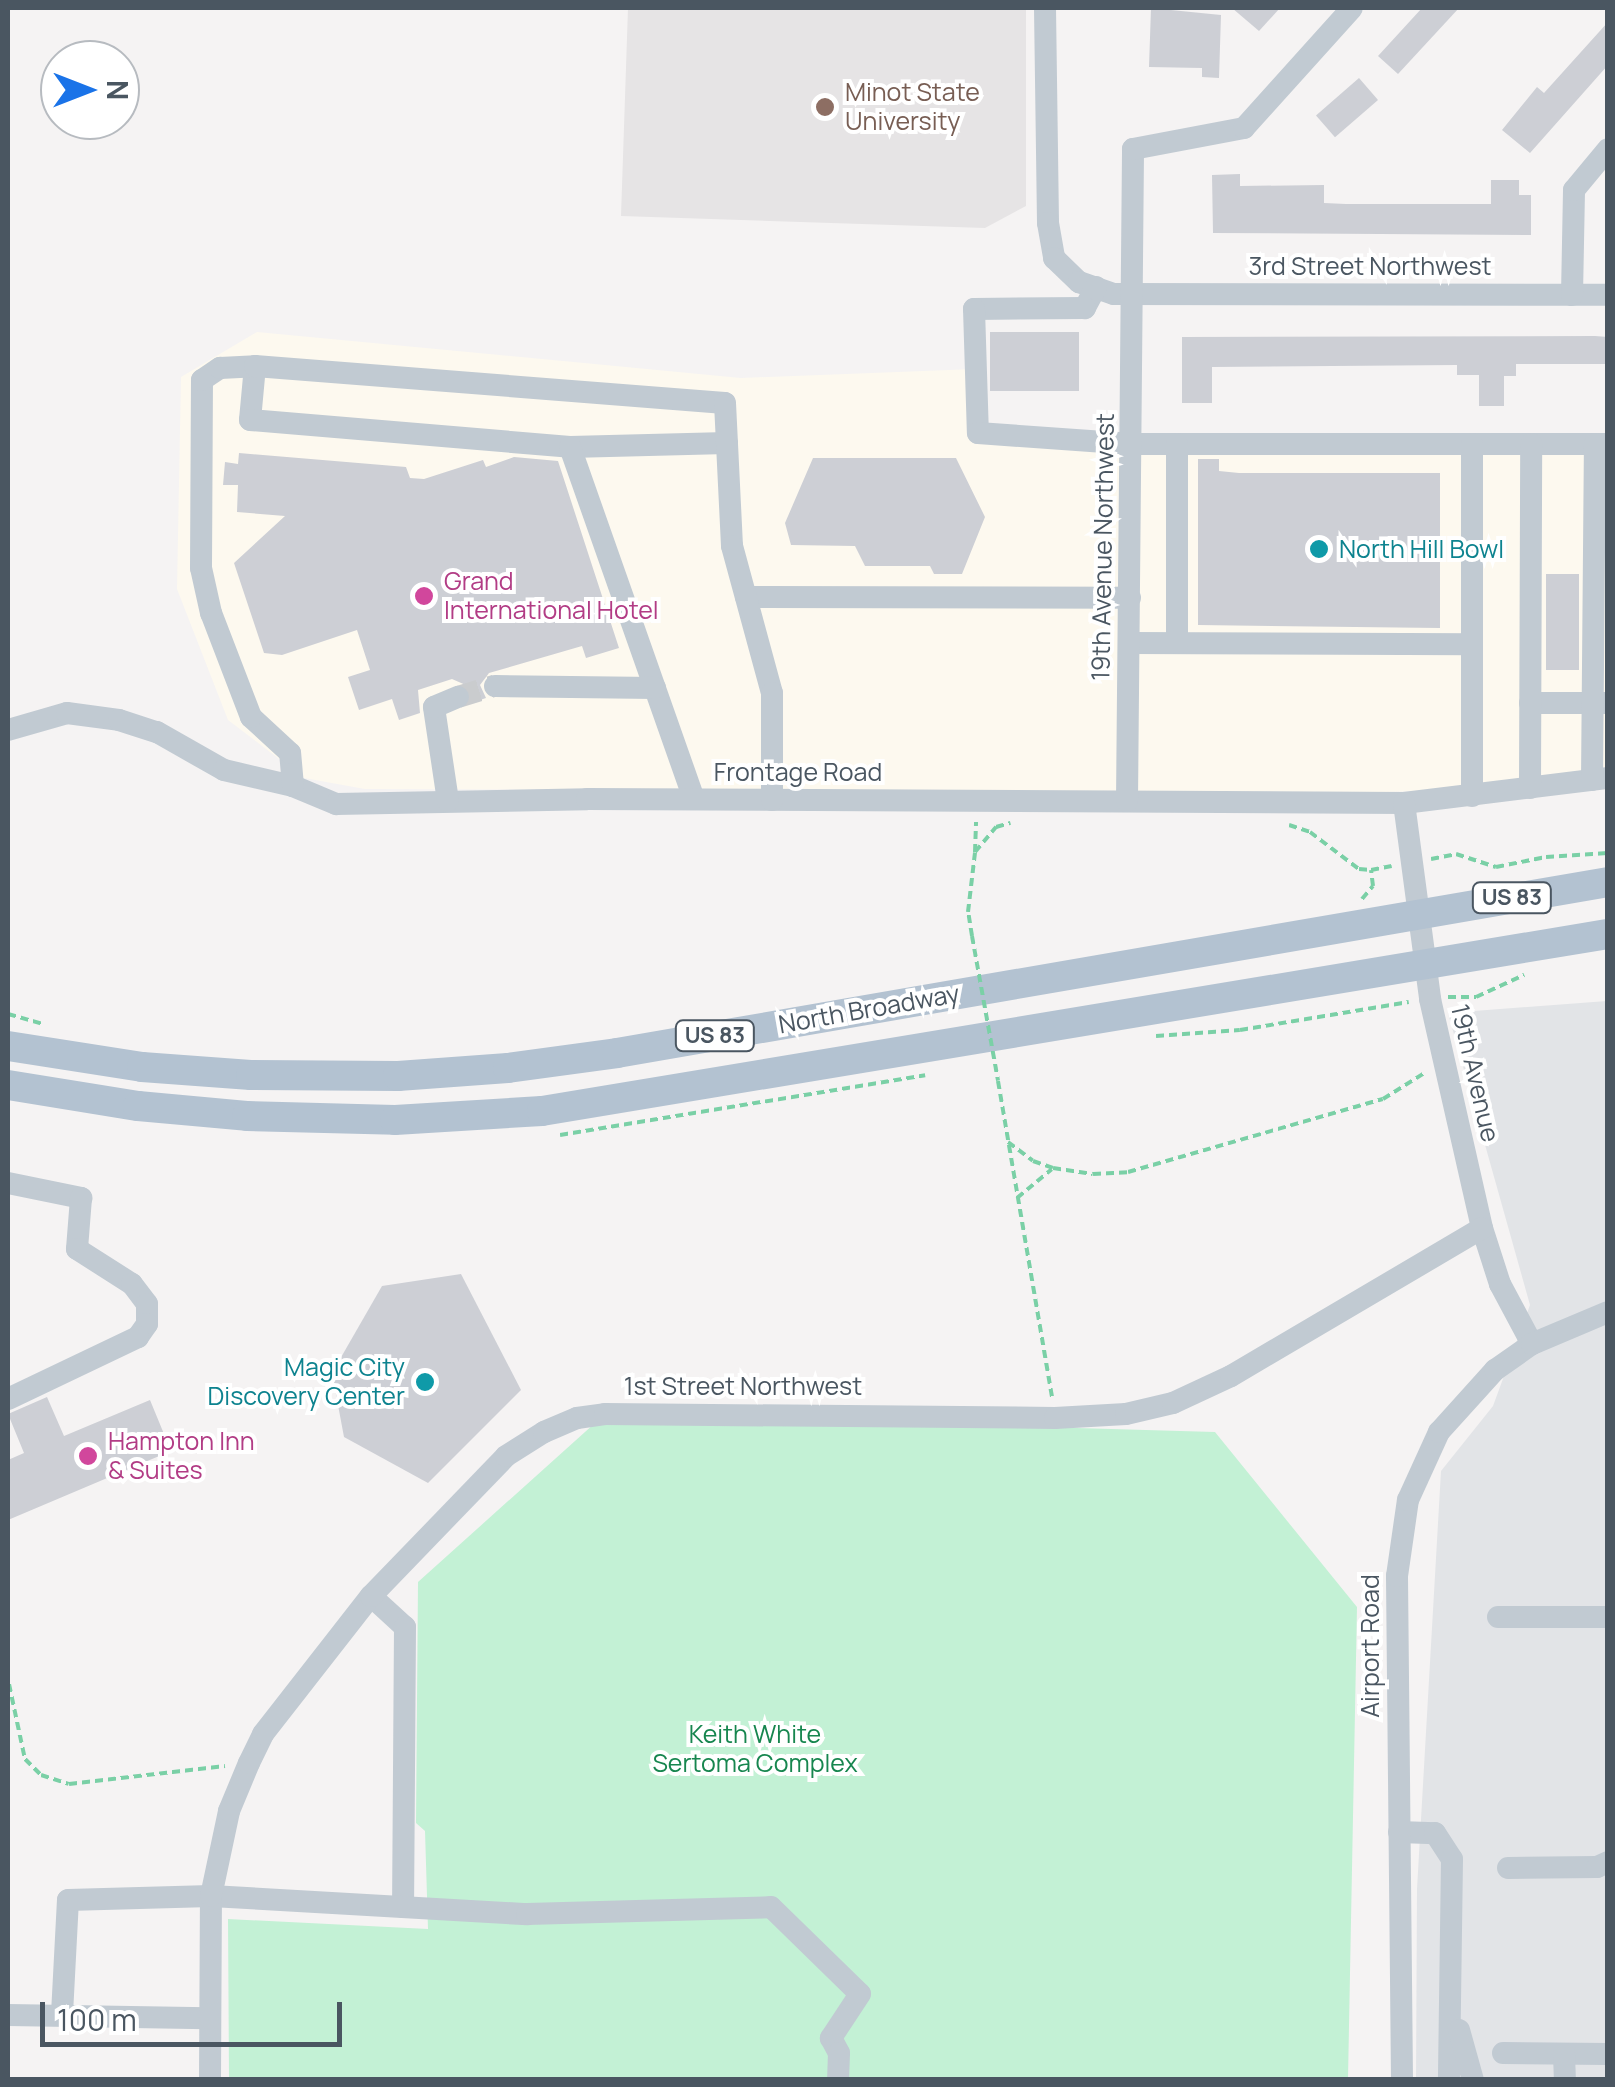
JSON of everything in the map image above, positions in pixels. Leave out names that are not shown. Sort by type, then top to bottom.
[{"type":"main road","name":"North Broadway","points":[[8,1046],[215,1073],[380,1076],[471,1072],[617,1053],[1608,882]]},
{"type":"main road","name":"North Broadway","points":[[8,1085],[138,1106],[247,1116],[395,1120],[487,1116],[688,1089],[1424,961],[1608,934]]},
{"type":"street","points":[[1045,8],[1048,223],[1054,258],[1079,282],[1096,288],[1085,308],[974,309],[978,433],[1133,444],[1601,444],[1600,779]]},
{"type":"street","name":"19th Avenue Northwest","points":[[1127,801],[1133,149],[1244,128],[1352,8]]},
{"type":"street","points":[[1572,294],[1574,190],[1608,149]]},
{"type":"street","name":"3rd Street Northwest","points":[[1096,288],[1114,294],[1608,295]]},
{"type":"street","points":[[248,366],[250,420],[570,448],[727,443]]},
{"type":"street","points":[[292,786],[290,753],[251,717],[211,613],[201,568],[202,380],[220,368],[248,366],[725,403],[732,546],[772,693],[772,800]]},
{"type":"street","points":[[1177,444],[1177,643]]},
{"type":"street","points":[[1472,444],[1472,796]]},
{"type":"street","points":[[1530,788],[1531,444]]},
{"type":"street","points":[[570,448],[694,799]]},
{"type":"street","points":[[746,597],[1130,598]]},
{"type":"street","points":[[1130,643],[1472,644]]},
{"type":"street","points":[[494,686],[655,688]]},
{"type":"street","points":[[448,802],[434,707],[458,697]]},
{"type":"street","points":[[1530,703],[1600,704]]},
{"type":"street","name":"Frontage Road","points":[[8,730],[67,713],[119,720],[156,732],[224,770],[292,786],[336,804],[694,799],[1404,804],[1600,779]]},
{"type":"street","name":"19th Avenue","points":[[1404,804],[1424,961],[1482,1228],[1500,1284],[1532,1344]]},
{"type":"street","points":[[8,1183],[80,1198],[77,1250],[132,1284],[147,1304],[146,1324],[138,1337],[8,1399]]},
{"type":"street","name":"1st Street Northwest","points":[[210,2080],[212,1896],[229,1811],[249,1763],[263,1734],[371,1596],[506,1456],[544,1432],[577,1418],[642,1412],[1055,1418],[1126,1414],[1174,1403],[1304,1335],[1482,1228]]},
{"type":"street","name":"Airport Road","points":[[1402,2080],[1396,1576],[1408,1500],[1439,1432],[1495,1370],[1532,1344],[1608,1312]]},
{"type":"street","points":[[371,1596],[405,1627],[403,1907]]},
{"type":"street","points":[[1498,1617],[1608,1616]]},
{"type":"street","points":[[1398,1832],[1435,1833],[1452,1860],[1450,2080]]},
{"type":"street","points":[[1508,1868],[1604,1868]]},
{"type":"street","points":[[62,2014],[68,1900],[212,1896],[527,1914],[770,1907],[860,1994],[831,2038],[839,2054],[838,2080]]},
{"type":"street","points":[[1450,1966],[1463,2055],[1473,2080]]},
{"type":"street","points":[[8,2014],[208,2018]]},
{"type":"street","points":[[1502,2053],[1608,2054]]},
{"type":"street","points":[[1564,2054],[1565,2080]]},
{"type":"path","points":[[977,800],[976,852],[968,912],[1055,1418]]},
{"type":"path","points":[[976,852],[996,827],[1018,820]]},
{"type":"path","points":[[1287,824],[1310,832],[1358,869],[1456,854],[1496,866],[1546,856],[1608,853]]},
{"type":"path","points":[[1344,902],[1364,899],[1373,886],[1370,870]]},
{"type":"path","points":[[974,968],[994,964]]},
{"type":"path","points":[[1401,1003],[1410,1013]]},
{"type":"path","points":[[8,1014],[55,1028]]},
{"type":"path","points":[[1008,1142],[1033,1161],[1053,1168],[1093,1174],[1128,1172],[1384,1100],[1426,1075],[1428,1066]]},
{"type":"path","points":[[1017,1198],[1053,1168]]},
{"type":"path","points":[[9,1684],[25,1759],[41,1775],[69,1784],[249,1763]]},
{"type":"shaded area","name":"Minot State University","points":[[628,8],[1026,8],[1026,206],[985,228],[621,216]]},
{"type":"shaded area","points":[[257,332],[741,378],[975,369],[977,433],[1607,445],[1607,767],[1443,790],[1385,792],[365,789],[304,778],[228,720],[177,589],[181,377]]},
{"type":"shaded area","points":[[1607,1001],[1607,2079],[1416,2080],[1417,1889],[1441,1471],[1493,1406],[1530,1305],[1448,1013]]},
{"type":"green space","name":"Keith White Sertoma Complex","points":[[605,1414],[1215,1432],[1357,1607],[1348,2079],[229,2079],[228,1919],[428,1929],[425,1831],[416,1823],[418,1582]]},
{"type":"building","points":[[1151,8],[1221,15],[1219,78],[1202,77],[1202,68],[1149,67]]},
{"type":"building","points":[[1232,8],[1280,8],[1259,31]]},
{"type":"building","points":[[1422,8],[1459,8],[1398,74],[1378,56]]},
{"type":"building","points":[[1608,22],[1608,65],[1530,153],[1502,130],[1537,87],[1544,93]]},
{"type":"building","points":[[1359,78],[1378,100],[1335,137],[1316,115]]},
{"type":"building","points":[[1240,174],[1240,186],[1324,185],[1324,203],[1346,204],[1491,204],[1491,180],[1519,180],[1519,195],[1531,195],[1531,235],[1213,233],[1212,175]]},
{"type":"building","points":[[990,332],[1079,332],[1079,391],[990,391]]},
{"type":"building","points":[[1595,336],[1608,337],[1608,364],[1516,364],[1516,376],[1504,376],[1504,406],[1479,406],[1479,375],[1457,375],[1457,365],[1212,367],[1212,403],[1182,403],[1182,337]]},
{"type":"building","name":"Grand International Hotel","points":[[239,453],[406,467],[410,478],[424,479],[483,460],[486,467],[514,457],[558,461],[619,648],[586,658],[582,646],[489,673],[480,685],[486,698],[471,703],[468,686],[452,679],[418,690],[420,713],[399,720],[392,699],[359,710],[348,677],[370,670],[357,630],[282,655],[264,653],[234,563],[285,516],[237,512],[238,485],[223,485],[225,462],[238,464]]},
{"type":"building","points":[[813,458],[956,458],[985,517],[962,574],[934,574],[930,566],[865,566],[855,546],[791,545],[785,523]]},
{"type":"building","name":"North Hill Bowl","points":[[1198,459],[1219,459],[1219,471],[1239,473],[1440,473],[1440,628],[1198,625]]},
{"type":"building","points":[[1546,574],[1579,574],[1579,670],[1546,670]]},
{"type":"building","name":"Magic City Discovery Center","points":[[461,1274],[521,1390],[428,1483],[344,1437],[332,1373],[382,1286]]},
{"type":"building","name":"Hampton Inn & Suites","points":[[47,1397],[64,1436],[150,1400],[171,1451],[8,1520],[8,1460],[24,1453],[8,1414]]},
{"type":"tunnel","points":[[458,697],[495,686]]},
{"type":"place","name":"Minot State University","points":[[825,107]]},
{"type":"place","name":"North Hill Bowl","points":[[1319,549]]},
{"type":"place","name":"Grand International Hotel","points":[[424,596]]},
{"type":"place","name":"Magic City Discovery Center","points":[[425,1382]]},
{"type":"place","name":"Hampton Inn & Suites","points":[[88,1456]]}]
